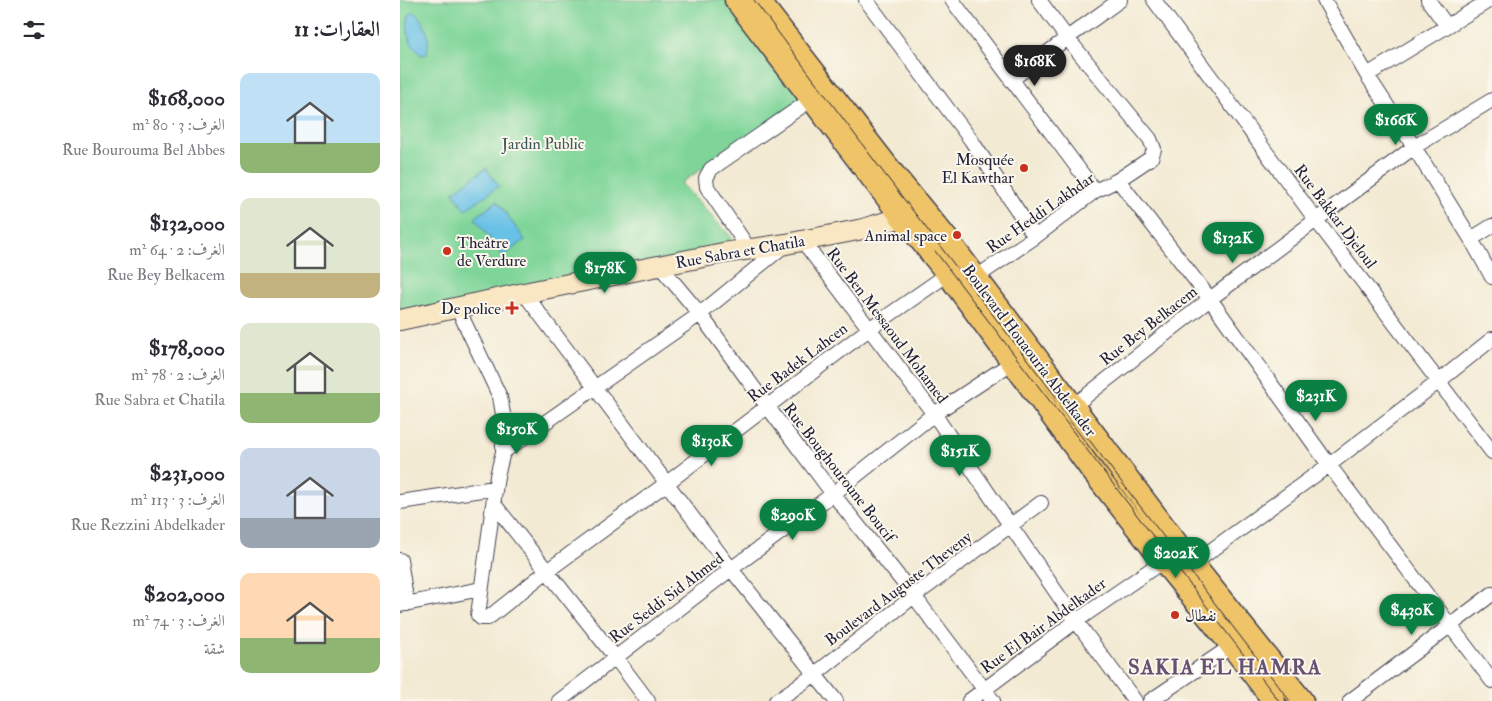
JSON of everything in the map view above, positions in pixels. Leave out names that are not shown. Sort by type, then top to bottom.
[{"type":"main road","name":"Boulevard Houaouria Abdelkader","points":[[736,0],[812,99],[910,211],[946,238],[1072,407],[1143,497],[1178,562],[1232,646],[1274,701]]},
{"type":"main road","name":"Boulevard Houaouria Abdelkader","points":[[758,0],[910,211],[948,274],[1091,468],[1302,701]]},
{"type":"street","points":[[866,0],[971,140],[1035,237]]},
{"type":"street","points":[[952,0],[1095,191]]},
{"type":"street","points":[[1039,0],[1067,38]]},
{"type":"street","points":[[1012,80],[1120,0]]},
{"type":"street","name":"Rue Bakkar Djeloul","points":[[1154,0],[1316,220],[1492,452]]},
{"type":"street","points":[[1324,0],[1367,75],[1471,239],[1492,277]]},
{"type":"street","points":[[1428,0],[1447,26]]},
{"type":"street","points":[[1367,75],[1490,0]]},
{"type":"street","name":"Rue Heddi Lakhdar","points":[[975,278],[1035,237],[1095,191],[1118,180],[1151,158],[1154,150],[1150,139],[1067,38]]},
{"type":"street","points":[[749,249],[707,187],[706,178],[711,169],[812,99]]},
{"type":"street","name":"Rue Bey Belkacem","points":[[1072,407],[1210,299],[1414,147],[1492,100]]},
{"type":"street","points":[[1118,180],[1210,299],[1329,465],[1492,682]]},
{"type":"street","name":"Rue Sabra et Chatila","points":[[400,320],[659,266],[863,229],[910,211]]},
{"type":"street","points":[[1471,239],[1492,226]]},
{"type":"street","points":[[503,452],[700,314],[794,242]]},
{"type":"street","name":"Rue Ben Messaoud Mohamed","points":[[794,242],[869,329],[934,414],[1076,621],[1135,701]]},
{"type":"street","name":"Rue Boughouroune Boucif","points":[[659,266],[700,314],[833,494],[914,596],[993,701]]},
{"type":"street","name":"Rue Badek Lahcen","points":[[481,589],[478,615],[481,618],[488,618],[547,571],[667,483],[869,329],[948,274]]},
{"type":"street","points":[[524,293],[731,569],[836,701]]},
{"type":"street","points":[[400,560],[404,605],[481,589],[495,488],[503,452],[503,414],[500,397],[457,307]]},
{"type":"street","name":"Rue El Bair Abdelkader","points":[[969,701],[1076,621],[1178,562],[1329,465],[1492,339]]},
{"type":"street","name":"Rue Seddi Sid Ahmed","points":[[559,701],[731,569],[833,494],[934,414],[1013,362]]},
{"type":"street","points":[[400,502],[495,488]]},
{"type":"street","name":"Boulevard Auguste Theveny","points":[[776,701],[814,675],[914,596],[1041,503]]},
{"type":"street","points":[[494,504],[648,701]]},
{"type":"street","points":[[1350,701],[1492,594]]},
{"type":"street","points":[[1150,701],[1232,646]]},
{"type":"green space","name":"Jardin Public","points":[[400,0],[728,0],[803,99],[681,183],[732,238],[714,255],[400,321]]},
{"type":"water","points":[[413,11],[422,20],[428,36],[427,54],[421,55],[409,38],[408,20]]},
{"type":"water","points":[[486,168],[499,186],[465,210],[453,192]]},
{"type":"water","points":[[497,201],[525,240],[503,256],[475,218]]},
{"type":"tram line","points":[[754,0],[883,172],[1290,701]]},
{"type":"tram line","points":[[935,251],[1279,701]]},
{"type":"place","name":"Mosquée El Kawthar","points":[[1024,168]]},
{"type":"place","name":"Animal space","points":[[957,235]]},
{"type":"place","name":"Theâtre de Verdure","points":[[447,251]]},
{"type":"place","name":"De police","points":[[512,308]]},
{"type":"place","name":"نفطال","points":[[1175,615]]},
{"type":"district","name":"SAKIA EL HAMRA","points":[[1225,667]]}]
